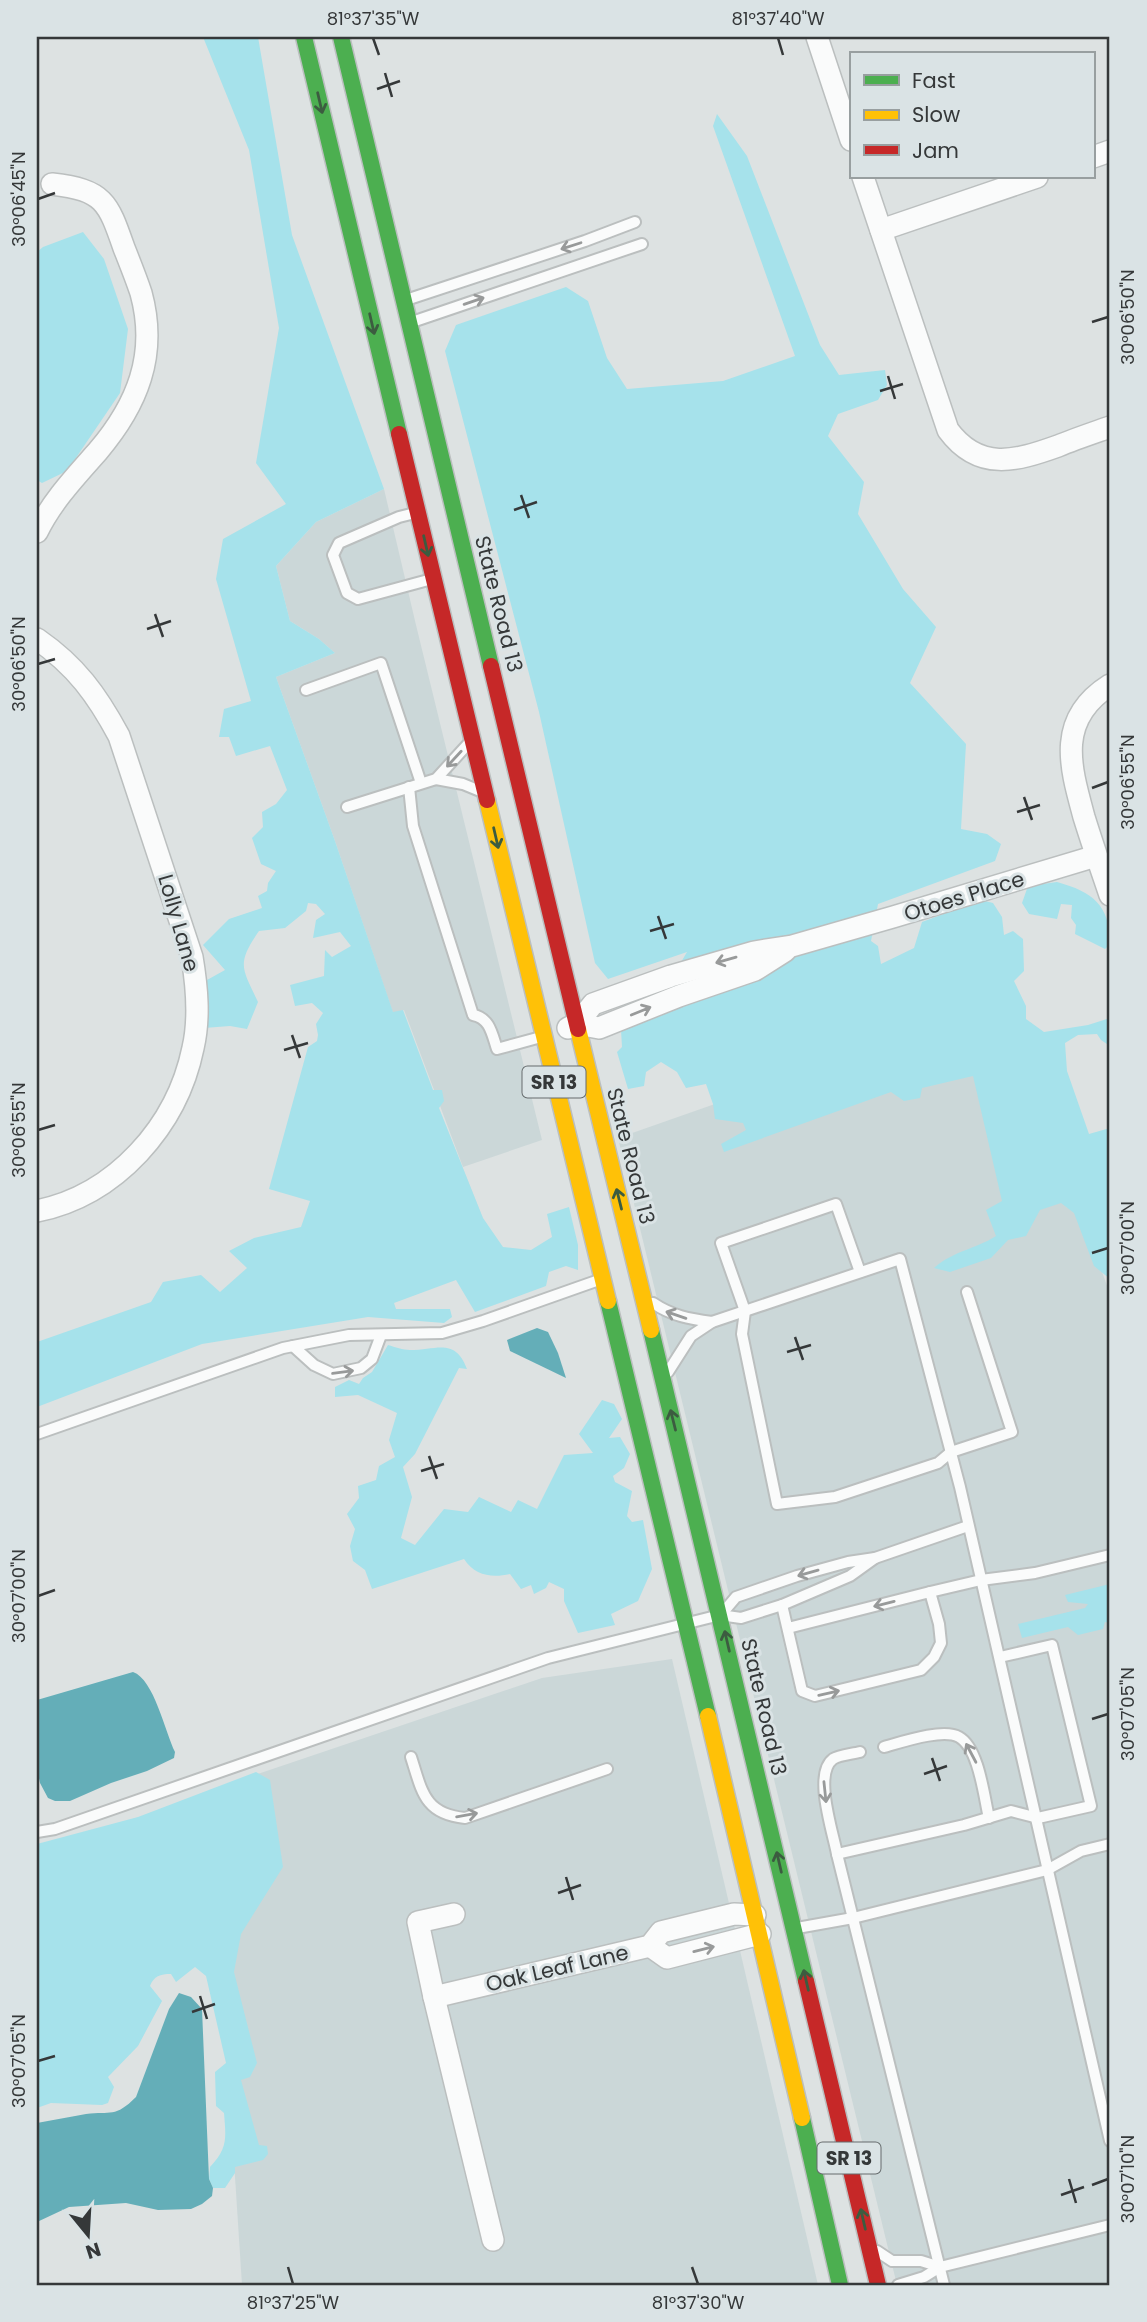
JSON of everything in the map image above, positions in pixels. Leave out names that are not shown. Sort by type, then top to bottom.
[{"type":"main road","name":"SR 13","points":[[304,37],[758,1925],[841,2285]]},
{"type":"main road","name":"State Road 13","points":[[341,37],[869,2246],[883,2285]]},
{"type":"main road","points":[[405,456],[437,516]]},
{"type":"main road","points":[[446,552],[456,560],[467,562]]},
{"type":"main road","points":[[434,582],[443,585],[453,594]]},
{"type":"main road","points":[[463,619],[504,713]]},
{"type":"main road","points":[[758,1925],[771,1918],[794,1928]]},
{"type":"main road","points":[[830,2239],[854,2269],[883,2285]]},
{"type":"street","points":[[817,37],[850,137]]},
{"type":"street","points":[[863,178],[948,430],[967,450],[995,460],[1025,457],[1110,427]]},
{"type":"street","points":[[881,230],[1034,178]]},
{"type":"street","points":[[37,532],[61,494],[108,439],[138,391],[145,362],[146,332],[141,292],[111,212],[101,199],[86,190],[52,184]]},
{"type":"street","name":"Lolly Lane","points":[[37,639],[79,674],[102,703],[119,736],[192,957],[197,987],[194,1048],[186,1077],[160,1128],[134,1158],[114,1175],[68,1201],[37,1211]]},
{"type":"street","points":[[1110,685],[1101,691],[1081,716],[1071,746],[1072,774],[1110,895]]},
{"type":"street","name":"Otoes Place","points":[[543,1037],[577,1024],[593,1004],[683,973],[754,952],[792,946],[1096,856]]},
{"type":"street","points":[[454,1914],[418,1923],[493,2240]]},
{"type":"street","name":"Oak Leaf Lane","points":[[434,1997],[650,1946],[661,1932],[734,1914],[758,1925]]},
{"type":"lane","points":[[405,301],[635,222]]},
{"type":"lane","points":[[409,322],[642,244]]},
{"type":"lane","points":[[418,512],[338,542],[333,555],[347,593],[358,598],[434,582]]},
{"type":"lane","points":[[306,690],[382,663],[421,783]]},
{"type":"lane","points":[[436,779],[472,740]]},
{"type":"lane","points":[[347,807],[436,779],[463,784],[485,793]]},
{"type":"lane","points":[[409,787],[413,826],[473,1015],[481,1016],[488,1022],[497,1049],[543,1037]]},
{"type":"lane","points":[[860,1272],[836,1203],[721,1243],[745,1311],[741,1334],[777,1504],[835,1497],[938,1463],[951,1452],[1012,1432],[967,1293]]},
{"type":"lane","points":[[664,1380],[691,1336],[712,1322],[900,1259],[951,1452],[1000,1657],[1110,2141]]},
{"type":"lane","points":[[37,1434],[293,1346],[349,1335],[442,1333],[602,1279]]},
{"type":"lane","points":[[643,1297],[668,1313],[712,1322]]},
{"type":"lane","points":[[293,1346],[314,1365],[333,1374],[361,1368],[372,1359],[381,1335]]},
{"type":"lane","points":[[720,1615],[736,1597],[835,1566],[875,1559],[968,1526]]},
{"type":"lane","points":[[788,1628],[981,1580],[1035,1573],[1110,1555]]},
{"type":"lane","points":[[37,1832],[55,1829],[548,1658],[720,1615],[741,1618],[782,1605],[850,1576],[875,1559]]},
{"type":"lane","points":[[782,1605],[802,1690],[815,1696],[920,1670],[934,1657],[941,1643],[939,1623],[930,1592]]},
{"type":"lane","points":[[838,1854],[1011,1811],[1038,1818],[1091,1806],[1052,1645],[1000,1657]]},
{"type":"lane","points":[[884,1746],[934,1735],[958,1736],[969,1745],[975,1759],[989,1818]]},
{"type":"lane","points":[[860,1752],[834,1758],[826,1768],[823,1788],[852,1918],[944,2285]]},
{"type":"lane","points":[[411,1757],[423,1793],[435,1808],[445,1816],[465,1818],[607,1769]]},
{"type":"lane","points":[[794,1928],[852,1918],[1048,1870],[1081,1851],[1110,1844]]},
{"type":"lane","points":[[898,2285],[924,2277],[940,2267],[1110,2225]]},
{"type":"lane","points":[[869,2246],[892,2261],[920,2261],[940,2267]]},
{"type":"shaded area","points":[[203,37],[258,37],[292,235],[384,489],[316,522],[276,566],[290,621],[319,639],[335,653],[276,677],[393,1012],[403,1010],[433,1090],[442,1090],[444,1101],[439,1108],[483,1218],[503,1247],[531,1250],[552,1237],[547,1214],[569,1207],[578,1245],[578,1270],[566,1266],[549,1272],[546,1286],[475,1312],[456,1280],[394,1303],[396,1309],[450,1309],[452,1317],[444,1323],[368,1317],[202,1344],[37,1407],[37,1342],[151,1302],[163,1282],[201,1275],[220,1292],[247,1268],[229,1251],[254,1238],[301,1227],[310,1201],[269,1189],[308,1047],[317,1041],[316,1024],[323,1013],[312,1003],[295,1006],[290,985],[324,976],[325,950],[332,957],[351,946],[340,932],[313,938],[316,920],[325,914],[316,904],[308,903],[306,911],[285,928],[259,931],[247,951],[244,959],[245,973],[258,1002],[247,1029],[230,1026],[204,1028],[207,980],[225,970],[203,945],[229,919],[262,908],[258,896],[267,891],[268,883],[276,871],[261,864],[252,838],[263,827],[262,812],[276,804],[287,790],[270,746],[236,756],[229,737],[219,737],[224,709],[251,701],[216,579],[223,539],[286,504],[256,463],[279,328],[249,150]]},
{"type":"shaded area","points":[[717,114],[747,156],[820,345],[839,375],[885,370],[887,385],[878,400],[838,414],[828,436],[864,482],[858,514],[903,589],[936,627],[910,683],[966,744],[961,829],[987,834],[1001,844],[995,861],[878,904],[871,941],[878,946],[881,964],[914,948],[922,922],[981,900],[993,903],[1002,917],[1004,935],[1013,931],[1023,939],[1024,971],[1014,981],[1026,1006],[1026,1019],[1044,1032],[1088,1025],[1110,1018],[1110,1046],[1097,1034],[1078,1035],[1065,1043],[1067,1071],[1089,1134],[1110,1128],[1110,1279],[1094,1266],[1074,1213],[1061,1203],[1040,1210],[1026,1236],[1008,1240],[991,1258],[950,1272],[934,1268],[941,1262],[996,1236],[986,1210],[1002,1201],[973,1076],[922,1088],[920,1098],[904,1101],[891,1092],[724,1152],[721,1144],[746,1130],[743,1123],[715,1119],[706,1084],[686,1088],[677,1072],[661,1062],[646,1072],[644,1086],[628,1089],[617,1052],[622,1047],[621,1030],[647,1020],[687,952],[608,979],[595,963],[539,712],[445,351],[456,325],[566,287],[588,301],[607,358],[627,389],[723,381],[795,356],[713,126]]},
{"type":"shaded area","points":[[83,232],[104,259],[128,329],[120,393],[67,471],[42,483],[37,480],[37,252],[43,247]]},
{"type":"shaded area","points":[[384,489],[542,1140],[463,1167],[404,1010],[393,1013],[276,677],[335,653],[319,639],[290,621],[276,566],[316,522]]},
{"type":"shaded area","points":[[1057,882],[1090,896],[1103,910],[1107,919],[1110,944],[1105,949],[1075,934],[1076,925],[1071,918],[1072,905],[1061,904],[1057,919],[1029,914],[1022,903],[1028,886]]},
{"type":"shaded area","points":[[925,1030],[1019,1041],[1110,1294],[1110,2285],[897,2285],[618,1138]]},
{"type":"shaded area","points":[[537,1328],[548,1332],[566,1378],[510,1351],[507,1340]]},
{"type":"shaded area","points":[[388,1345],[407,1350],[451,1349],[462,1359],[467,1369],[459,1368],[415,1454],[403,1467],[412,1497],[401,1538],[415,1545],[444,1509],[468,1512],[479,1497],[511,1512],[518,1500],[537,1509],[564,1455],[593,1453],[579,1434],[602,1400],[614,1404],[622,1419],[609,1438],[620,1437],[630,1454],[624,1468],[613,1476],[615,1482],[632,1491],[627,1516],[632,1522],[643,1520],[652,1569],[638,1601],[611,1614],[615,1625],[578,1633],[564,1601],[564,1589],[549,1582],[546,1588],[534,1594],[531,1585],[521,1589],[510,1574],[484,1574],[473,1569],[464,1559],[372,1589],[365,1570],[353,1561],[350,1546],[355,1529],[347,1514],[359,1498],[358,1486],[376,1480],[379,1466],[395,1457],[389,1440],[397,1413],[358,1395],[335,1397],[335,1387],[349,1380],[359,1384],[372,1372]]},
{"type":"shaded area","points":[[1110,1584],[1110,1623],[1105,1622],[1103,1629],[1078,1635],[1068,1627],[1022,1638],[1018,1624],[1085,1608],[1088,1604],[1068,1602],[1065,1595]]},
{"type":"shaded area","points":[[672,1659],[818,2285],[242,2285],[210,1790],[542,1678]]},
{"type":"shaded area","points":[[133,1672],[153,1695],[175,1752],[174,1758],[70,1801],[48,1798],[40,1783],[37,1769],[37,1700]]},
{"type":"shaded area","points":[[256,1772],[270,1780],[283,1867],[241,1934],[234,1972],[257,2063],[250,2077],[241,2080],[259,2145],[267,2146],[268,2154],[263,2160],[235,2167],[235,2173],[225,2188],[213,2188],[209,2179],[210,2167],[223,2148],[225,2136],[224,2113],[216,2106],[215,2072],[226,2063],[206,1976],[195,1967],[176,1982],[171,1974],[158,1976],[153,1980],[150,1986],[162,2001],[138,2046],[108,2077],[114,2087],[108,2103],[51,2103],[37,2108],[37,1844],[138,1817]]},
{"type":"shaded area","points":[[179,1993],[191,1997],[202,2009],[212,2196],[191,2209],[158,2210],[126,2203],[69,2207],[37,2222],[37,2123],[118,2111],[129,2104],[136,2097],[169,2009]]},
{"type":"traffic: fast","points":[[304,37],[399,434]]},
{"type":"traffic: fast","points":[[341,37],[491,666]]},
{"type":"traffic: fast","points":[[608,1301],[708,1716]]},
{"type":"traffic: fast","points":[[651,1330],[806,1981]]},
{"type":"traffic: fast","points":[[802,2118],[840,2285]]},
{"type":"traffic: slow","points":[[487,800],[608,1301]]},
{"type":"traffic: slow","points":[[578,1029],[651,1330]]},
{"type":"traffic: slow","points":[[708,1716],[802,2118]]},
{"type":"traffic: jam","points":[[399,434],[487,800]]},
{"type":"traffic: jam","points":[[491,666],[578,1029]]},
{"type":"traffic: jam","points":[[806,1981],[878,2285]]}]
